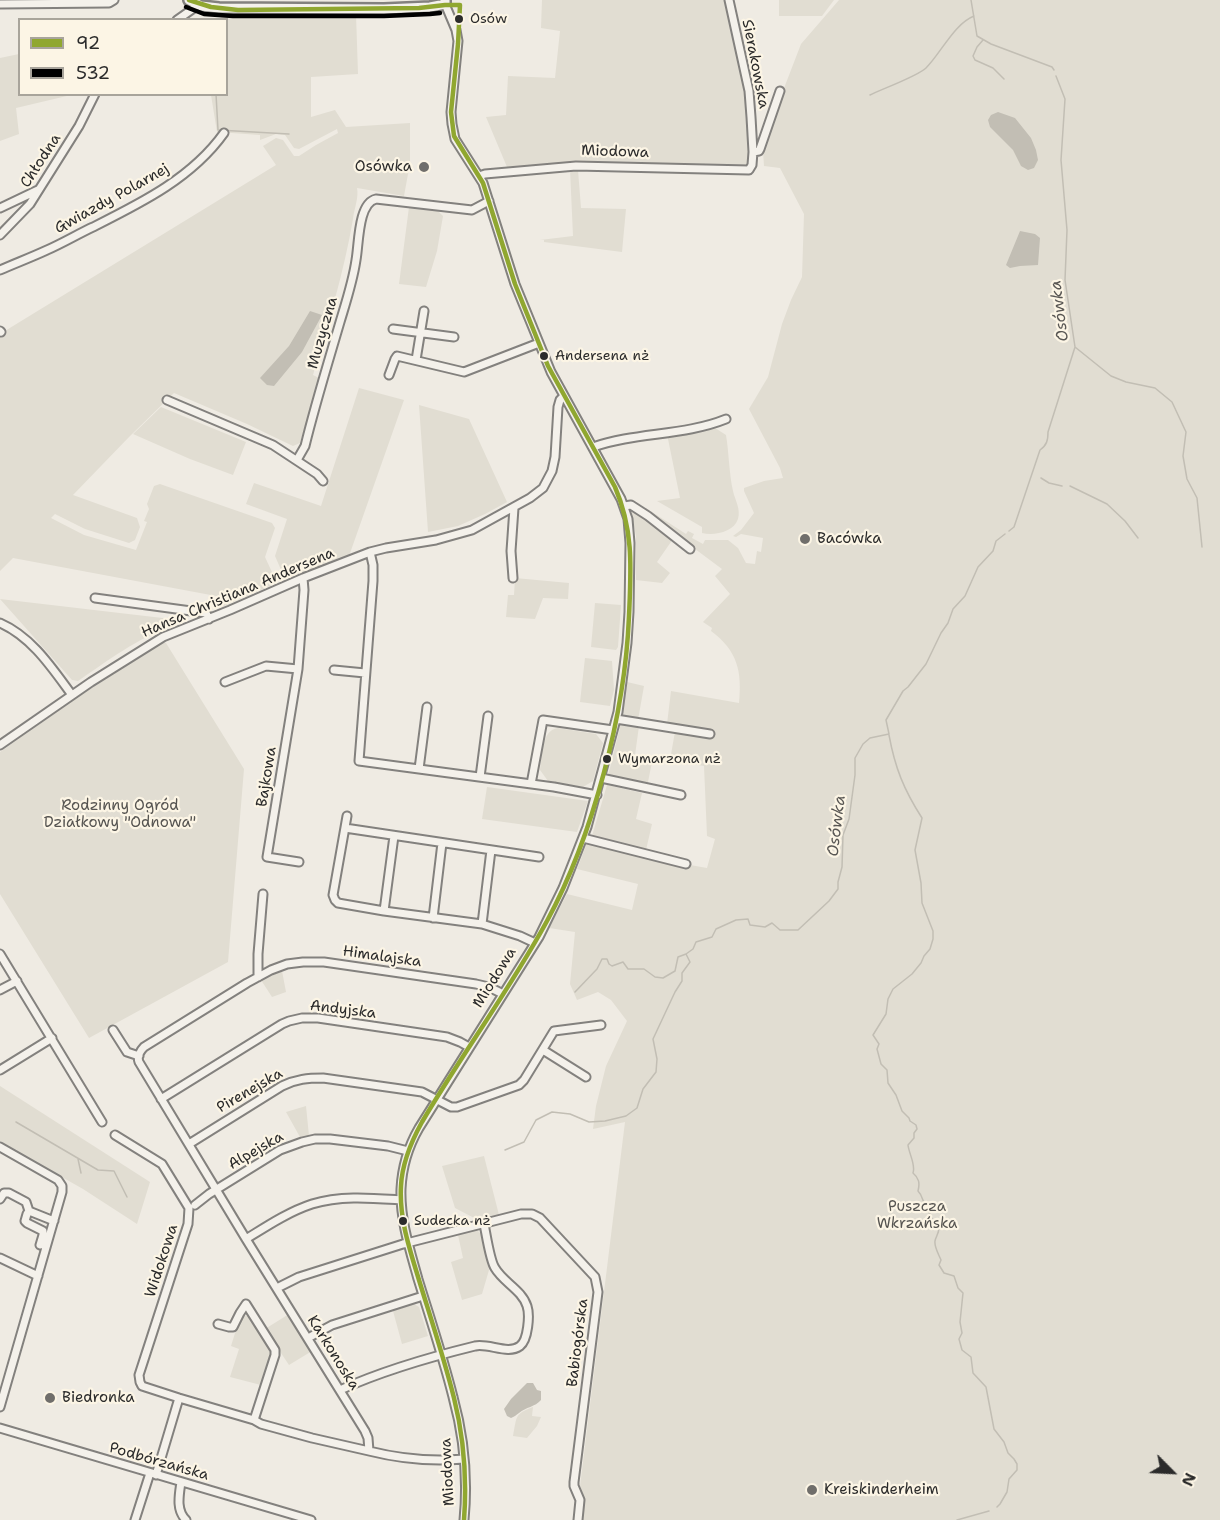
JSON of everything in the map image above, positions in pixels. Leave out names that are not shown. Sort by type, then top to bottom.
[{"type":"street","points":[[0,4],[109,3],[114,0]]},
{"type":"street","name":"Sierakowska","points":[[729,0],[748,91],[753,152],[750,169]]},
{"type":"street","points":[[180,18],[191,10],[193,2],[209,8],[233,9],[383,4],[430,8],[445,2]]},
{"type":"street","name":"Miodowa","points":[[445,2],[458,38],[451,105],[456,141],[483,185],[515,284],[551,372],[624,506],[629,525],[630,543],[629,612],[621,687],[616,719],[584,838],[558,899],[535,943],[418,1128],[408,1151],[402,1180],[401,1200],[408,1243],[458,1416],[464,1459],[466,1494],[464,1520]]},
{"type":"street","points":[[753,152],[760,149],[780,91]]},
{"type":"street","name":"Chłodna","points":[[0,235],[30,204],[75,133],[94,96]]},
{"type":"street","name":"Gwiazdy Polarnej","points":[[0,270],[48,250],[162,189],[203,158],[224,133]]},
{"type":"street","name":"Miodowa","points":[[479,176],[576,166],[747,171],[750,169]]},
{"type":"street","points":[[0,208],[38,190]]},
{"type":"street","name":"Muzyczna","points":[[297,460],[305,446],[347,297],[364,211],[368,203],[376,198],[472,210],[489,201]]},
{"type":"street","points":[[416,360],[424,311]]},
{"type":"street","points":[[393,329],[454,337]]},
{"type":"street","points":[[389,375],[397,356],[464,372],[542,346]]},
{"type":"street","name":"Hansa Christiana Andersena","points":[[0,745],[155,641],[370,552],[464,533],[514,508],[541,491],[550,475],[555,457],[558,407],[564,396]]},
{"type":"street","points":[[167,400],[273,445],[317,474],[323,481]]},
{"type":"street","points":[[593,447],[711,425],[726,419]]},
{"type":"street","points":[[624,506],[631,506],[648,516],[690,549]]},
{"type":"street","points":[[513,578],[511,551],[514,508]]},
{"type":"street","points":[[370,552],[374,581],[359,761],[597,795]]},
{"type":"street","name":"Bajkowa","points":[[299,862],[267,856],[298,669],[303,578]]},
{"type":"street","points":[[95,598],[206,613],[208,619]]},
{"type":"street","points":[[0,623],[18,632],[27,640],[72,695]]},
{"type":"street","points":[[225,682],[266,666],[298,669]]},
{"type":"street","points":[[334,670],[365,673]]},
{"type":"street","points":[[419,769],[428,707]]},
{"type":"street","points":[[480,777],[488,716]]},
{"type":"street","points":[[616,719],[700,736],[710,734]]},
{"type":"street","points":[[531,784],[543,720],[613,730]]},
{"type":"street","points":[[601,778],[681,795]]},
{"type":"street","points":[[347,816],[334,888],[334,900],[342,905],[482,924],[535,943]]},
{"type":"street","points":[[345,828],[539,857]]},
{"type":"street","points":[[384,911],[394,836]]},
{"type":"street","points":[[584,838],[686,864]]},
{"type":"street","points":[[433,918],[442,843]]},
{"type":"street","points":[[482,924],[492,850]]},
{"type":"street","points":[[258,977],[263,894]]},
{"type":"street","points":[[0,954],[102,1122]]},
{"type":"street","name":"Himalajska","points":[[138,1056],[144,1047],[258,977],[287,964],[324,962],[476,984],[503,994]]},
{"type":"street","points":[[0,990],[17,981]]},
{"type":"street","name":"Andyjska","points":[[161,1099],[282,1024],[294,1020],[318,1018],[447,1037],[469,1047]]},
{"type":"street","name":"Pirenejska","points":[[189,1144],[282,1086],[300,1079],[323,1078],[422,1092],[451,1107],[457,1107],[519,1085],[554,1031],[601,1025]]},
{"type":"street","points":[[113,1030],[127,1052],[138,1056],[139,1062],[216,1190]]},
{"type":"street","points":[[0,1070],[52,1038]]},
{"type":"street","points":[[543,1050],[586,1077]]},
{"type":"street","name":"Widokowa","points":[[115,1136],[162,1164],[190,1212],[139,1375],[140,1382],[145,1388],[261,1424],[369,1451]]},
{"type":"street","name":"Alpejska","points":[[195,1205],[280,1150],[308,1140],[330,1139],[388,1146],[408,1151]]},
{"type":"street","points":[[0,1147],[55,1178],[60,1183],[62,1192],[0,1407]]},
{"type":"street","name":"Karkonoska","points":[[216,1190],[365,1431],[370,1444],[369,1451]]},
{"type":"street","points":[[0,1199],[4,1193],[9,1193],[25,1201],[29,1211],[25,1220],[43,1233],[40,1245]]},
{"type":"street","points":[[246,1239],[284,1217],[314,1204],[352,1198],[401,1200]]},
{"type":"street","points":[[29,1211],[54,1221]]},
{"type":"street","name":"Babiogórska","points":[[277,1288],[299,1277],[408,1243],[521,1214],[536,1216],[595,1277],[598,1292],[574,1482],[580,1500],[578,1520]]},
{"type":"street","points":[[340,1390],[359,1381],[480,1345],[512,1349],[520,1346],[525,1340],[527,1305],[494,1267],[484,1224]]},
{"type":"street","points":[[0,1258],[38,1276]]},
{"type":"street","points":[[308,1338],[332,1325],[423,1296]]},
{"type":"street","points":[[218,1324],[233,1327],[246,1304],[274,1348],[275,1352],[254,1420]]},
{"type":"street","points":[[135,1520],[179,1398]]},
{"type":"street","name":"Podbórzańska","points":[[0,1428],[311,1520]]},
{"type":"street","points":[[369,1451],[405,1459],[464,1459]]},
{"type":"street","points":[[181,1482],[179,1503],[186,1520]]},
{"type":"green space","points":[[542,0],[725,0],[748,117],[750,165],[747,169],[570,162],[507,167],[486,117],[506,115],[508,76],[555,78],[560,31],[541,28]]},
{"type":"green space","points":[[779,0],[834,0],[822,16],[779,16]]},
{"type":"green space","name":"Puszcza Wkrzańska","points":[[839,0],[1220,0],[1220,1520],[581,1520],[583,1495],[580,1486],[625,1122],[593,1129],[606,1066],[627,1021],[611,1000],[598,992],[577,1000],[570,984],[575,932],[549,928],[567,894],[632,910],[638,884],[577,869],[587,843],[688,868],[690,865],[707,868],[715,839],[707,836],[704,766],[670,760],[676,726],[667,724],[671,691],[739,703],[739,672],[733,654],[711,631],[712,628],[703,622],[730,594],[715,576],[722,569],[640,508],[646,508],[686,534],[688,531],[694,534],[692,538],[703,544],[705,540],[728,540],[738,548],[746,563],[755,564],[757,551],[761,552],[763,538],[741,534],[733,536],[741,530],[754,513],[744,488],[764,481],[783,478],[749,409],[768,377],[782,324],[802,277],[804,214],[780,168],[764,166],[763,151],[801,44]]},
{"type":"green space","points":[[356,14],[358,74],[311,77],[311,117],[335,110],[346,127],[410,123],[410,163],[404,196],[357,188],[357,200],[345,259],[313,375],[319,378],[300,443],[293,446],[174,393],[73,495],[137,518],[140,527],[135,540],[129,543],[85,529],[55,514],[51,518],[84,535],[136,550],[147,522],[144,521],[149,509],[147,504],[154,486],[160,484],[272,523],[275,528],[265,557],[277,583],[214,609],[216,596],[13,558],[0,571],[0,334],[276,165],[263,146],[276,138],[283,140],[294,156],[299,156],[338,133],[337,129],[299,149],[294,148],[285,135],[276,134],[260,140],[260,135],[217,132],[211,96],[228,96],[228,18],[221,18],[220,15]]},
{"type":"green space","points":[[18,54],[18,96],[67,96],[16,108],[19,134],[0,141],[0,58]]},
{"type":"green space","points":[[570,169],[578,170],[581,208],[626,209],[622,252],[540,240],[573,236]]},
{"type":"green space","points":[[409,207],[438,211],[443,216],[437,251],[426,287],[399,284]]},
{"type":"green space","points":[[359,388],[404,400],[349,556],[285,579],[275,556],[287,519],[246,504],[254,483],[321,506]]},
{"type":"green space","points":[[419,405],[469,419],[507,502],[458,526],[428,532]]},
{"type":"green space","points":[[161,407],[246,442],[233,475],[133,434]]},
{"type":"green space","points":[[712,426],[726,435],[732,484],[739,515],[736,523],[728,530],[707,534],[702,533],[702,527],[657,501],[680,498],[667,434]]},
{"type":"green space","points":[[634,510],[673,539],[657,562],[670,573],[662,583],[636,580],[636,536],[631,512]]},
{"type":"green space","points":[[515,578],[569,583],[568,599],[543,598],[535,619],[506,617],[508,595],[514,595]]},
{"type":"green space","points":[[0,599],[171,619],[173,626],[135,643],[78,681],[72,680]]},
{"type":"green space","points":[[595,603],[621,605],[616,650],[591,647]]},
{"type":"green space","name":"Rodzinny Ogród Działkowy \"Odnowa\"","points":[[162,643],[166,643],[244,769],[228,962],[89,1038],[0,894],[0,752],[76,698]]},
{"type":"green space","points":[[585,658],[612,661],[614,690],[610,706],[580,702]]},
{"type":"green space","points":[[627,682],[644,686],[638,720],[622,718]]},
{"type":"green space","points":[[621,723],[639,726],[635,755],[653,757],[648,782],[641,783],[608,776]]},
{"type":"green space","points":[[558,728],[596,734],[603,743],[593,781],[583,787],[548,781],[540,770],[545,739],[552,730]]},
{"type":"green space","points":[[607,785],[642,793],[636,819],[652,824],[646,850],[592,836]]},
{"type":"green space","points":[[487,787],[588,801],[577,832],[482,819]]},
{"type":"green space","points":[[282,971],[286,992],[272,997],[261,980]]},
{"type":"green space","points":[[0,1086],[150,1182],[137,1224],[83,1189],[0,1142]]},
{"type":"green space","points":[[306,1106],[309,1136],[300,1137],[286,1112]]},
{"type":"green space","points":[[484,1156],[499,1215],[478,1220],[455,1208],[442,1166]]},
{"type":"green space","points":[[477,1230],[481,1234],[489,1270],[482,1294],[462,1300],[451,1262],[463,1258],[458,1235]]},
{"type":"green space","points":[[414,1304],[419,1307],[428,1336],[402,1344],[393,1311]]},
{"type":"green space","points":[[289,1314],[312,1351],[289,1365],[265,1329]]},
{"type":"green space","points":[[244,1315],[250,1317],[271,1352],[261,1385],[230,1377],[239,1349],[231,1346],[240,1317]]},
{"type":"green space","points":[[533,1407],[532,1416],[541,1417],[537,1426],[527,1438],[513,1436],[519,1414]]},
{"type":"shaded area","points":[[998,112],[1015,118],[1031,138],[1038,160],[1034,168],[1028,170],[1021,166],[1013,150],[990,127],[988,120],[991,115]]},
{"type":"shaded area","points":[[1020,231],[1035,234],[1040,238],[1038,265],[1010,268],[1006,265]]},
{"type":"shaded area","points":[[310,311],[322,315],[302,352],[274,386],[267,385],[260,378],[289,346]]},
{"type":"shaded area","points":[[527,1383],[533,1383],[537,1390],[541,1391],[541,1400],[512,1418],[507,1416],[504,1409]]},
{"type":"waterway","name":"Osówka","points":[[971,0],[977,36],[991,44],[1052,67],[1054,70]]},
{"type":"waterway","points":[[870,95],[926,68],[960,25],[974,16]]},
{"type":"waterway","points":[[983,40],[973,56],[975,60],[993,68],[1004,79]]},
{"type":"waterway","name":"Osówka","points":[[1009,531],[1014,527],[1040,450],[1047,442],[1048,432],[1075,347],[1065,280],[1067,230],[1061,160],[1065,99],[1056,76]]},
{"type":"waterway","points":[[216,96],[218,130],[289,134]]},
{"type":"waterway","points":[[1075,347],[1111,376],[1126,382],[1155,388],[1172,402],[1186,432],[1183,456],[1187,479],[1197,498],[1202,547]]},
{"type":"waterway","points":[[1041,478],[1049,483],[1062,486]]},
{"type":"waterway","points":[[1070,486],[1107,504],[1125,521],[1138,538]]},
{"type":"waterway","name":"Osówka","points":[[505,1150],[524,1142],[536,1120],[552,1112],[570,1114],[589,1122],[626,1116],[637,1108],[643,1089],[656,1072],[657,1059],[653,1039],[682,981],[682,973],[690,962],[686,954],[693,949],[696,942],[712,937],[716,929],[736,920],[748,919],[750,925],[765,927],[772,923],[780,930],[798,930],[829,901],[838,889],[842,867],[843,835],[849,819],[855,775],[855,758],[863,744],[870,738],[889,734],[886,720],[903,691],[926,664],[953,609],[965,596],[978,567],[993,551],[996,541],[1005,534]]},
{"type":"waterway","points":[[889,735],[901,778],[922,818],[915,850],[922,903],[933,931],[933,939],[921,963],[912,974],[893,989],[888,999],[886,1014],[873,1035],[879,1044],[877,1049],[881,1064],[887,1070],[888,1083],[902,1111],[916,1125],[914,1138],[908,1145],[913,1173],[917,1177],[918,1191],[935,1225],[939,1227],[935,1239],[941,1260],[939,1265],[944,1273],[954,1276],[958,1288],[963,1293],[960,1322],[962,1333],[959,1339],[962,1350],[971,1357],[973,1373],[986,1387],[994,1429],[1017,1464],[1017,1470],[1009,1479],[1007,1492],[997,1507]]},
{"type":"waterway","points":[[575,992],[597,969],[602,959],[607,959],[612,966],[623,962],[628,969],[644,969],[655,977],[663,978],[675,971],[678,957],[686,954]]},
{"type":"waterway","points":[[16,1122],[98,1170],[114,1171],[127,1197]]},
{"type":"waterway","points":[[78,1159],[81,1173]]},
{"type":"waterway","points":[[957,1520],[989,1511]]},
{"type":"transit line","name":"92","points":[[189,0],[211,7],[238,10],[419,8],[460,5],[451,112],[454,136],[483,183],[515,284],[548,366],[615,487],[628,535],[630,551],[629,616],[621,693],[604,773],[579,851],[547,921],[422,1122],[403,1169],[401,1198],[406,1234],[446,1368],[460,1428],[465,1474],[464,1520]]},
{"type":"transit line","name":"532","points":[[186,7],[204,14],[233,16],[384,16],[440,13]]},
{"type":"place","name":"Osów","points":[[459,19]]},
{"type":"place","name":"Osówka","points":[[424,167]]},
{"type":"place","name":"Andersena nż","points":[[544,356]]},
{"type":"place","name":"Bacówka","points":[[805,539]]},
{"type":"place","name":"Wymarzona nż","points":[[607,759]]},
{"type":"place","name":"Sudecka nż","points":[[403,1221]]},
{"type":"place","name":"Biedronka","points":[[50,1398]]},
{"type":"place","name":"Kreiskinderheim","points":[[812,1490]]}]
